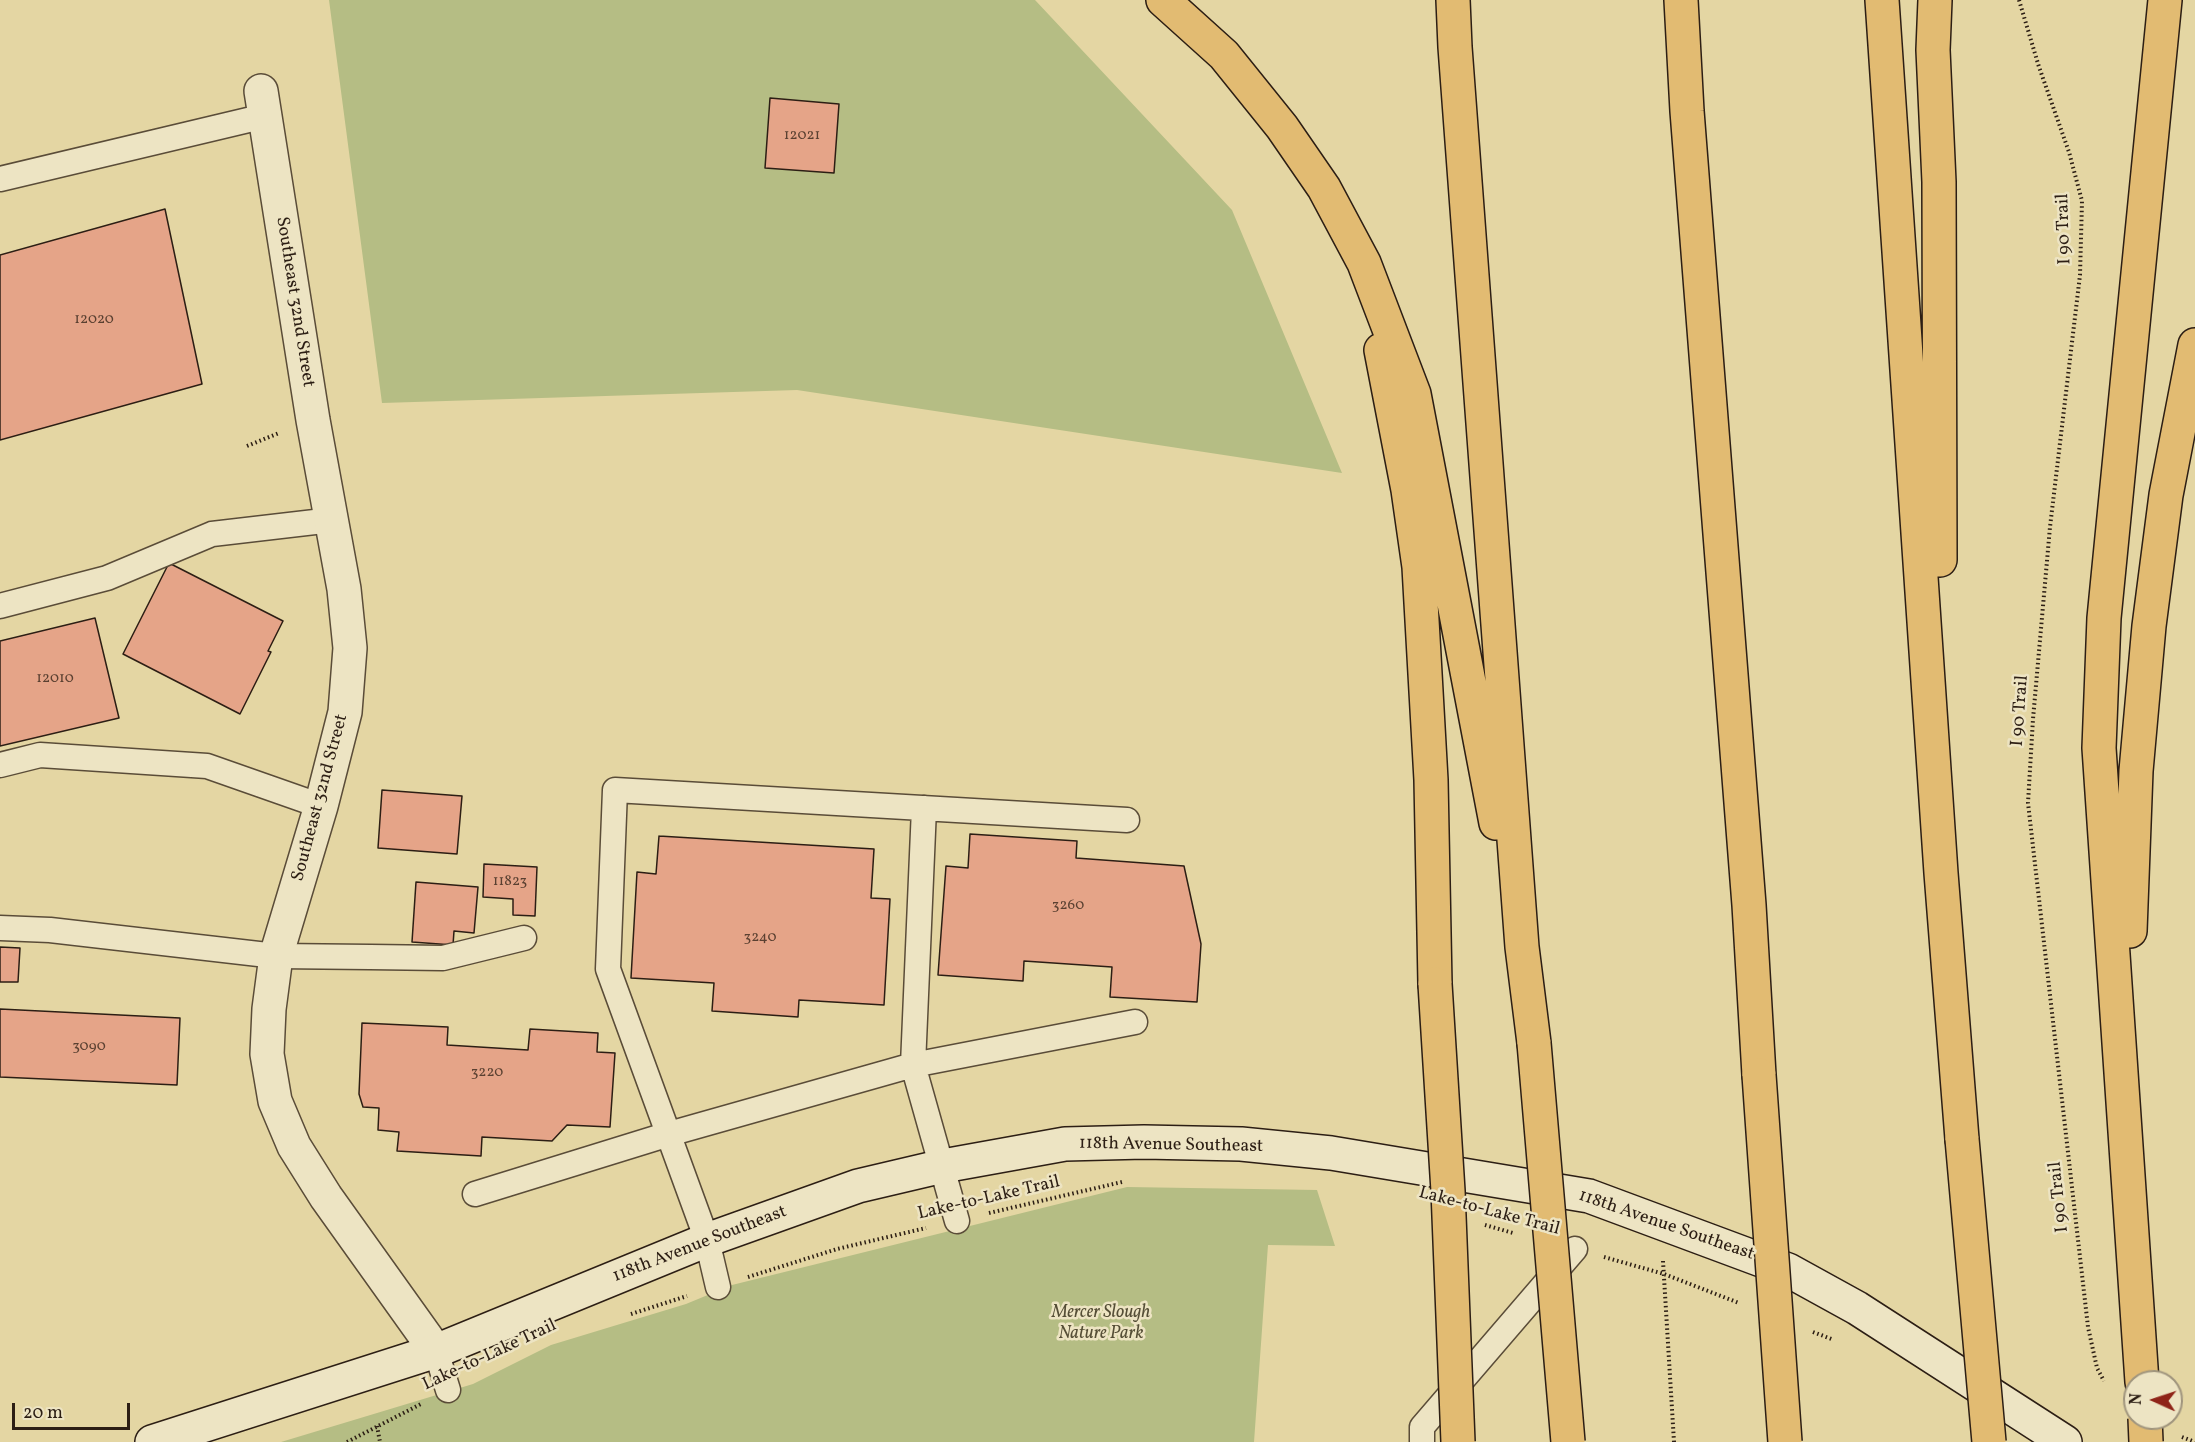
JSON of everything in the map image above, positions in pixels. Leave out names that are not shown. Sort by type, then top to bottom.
[{"type":"highway","points":[[1163,0],[1224,55],[1282,127],[1324,188],[1364,263],[1414,394],[1480,747],[1522,947]]},
{"type":"highway","points":[[1454,0],[1455,47],[1522,947],[1534,1043],[1568,1442]]},
{"type":"highway","points":[[1681,0],[1690,147],[1749,905],[1785,1442]]},
{"type":"highway","points":[[1882,0],[1941,873],[1989,1442]]},
{"type":"highway","points":[[1935,0],[1933,50],[1939,182],[1941,873]]},
{"type":"highway","points":[[2141,1370],[2099,747],[2104,618],[2165,0]]},
{"type":"highway","points":[[1364,263],[1408,490],[1419,567],[1431,780],[1435,984],[1448,1191],[1458,1442]]},
{"type":"highway","points":[[2123,1107],[2136,771],[2149,626],[2166,495],[2195,345]]},
{"type":"street","name":"Southeast 32nd Street","points":[[263,104],[313,420],[344,589],[350,648],[345,712],[321,806],[276,956],[268,1009],[267,1054],[275,1101],[294,1146],[326,1197],[436,1351]]},
{"type":"street","name":"118th Avenue Southeast","points":[[152,1442],[436,1351],[707,1240],[858,1186],[943,1166],[1065,1144],[1144,1142],[1241,1144],[1331,1153],[1589,1196],[1788,1270],[1857,1308],[2065,1442]]},
{"type":"lane","points":[[0,179],[263,104]]},
{"type":"lane","points":[[0,606],[107,578],[212,534],[332,520]]},
{"type":"lane","points":[[0,765],[40,755],[207,766],[321,806]]},
{"type":"lane","points":[[718,1287],[707,1240],[608,969],[615,790],[1127,820]]},
{"type":"lane","points":[[924,808],[913,1065],[957,1221]]},
{"type":"lane","points":[[0,928],[50,930],[276,956],[443,958],[524,938]]},
{"type":"lane","points":[[475,1194],[669,1134],[913,1065],[1135,1022]]},
{"type":"lane","points":[[1422,1442],[1422,1427],[1575,1249]]},
{"type":"lane","points":[[436,1351],[448,1390]]},
{"type":"path","name":"I 90 Trail","points":[[2019,0],[2039,67],[2069,152],[2082,201],[2080,275],[2050,527],[2028,803],[2088,1327],[2097,1368],[2108,1388]]},
{"type":"path","name":"Lake-to-Lake Trail","points":[[630,1314],[837,1249],[1128,1180]]},
{"type":"path","name":"Lake-to-Lake Trail","points":[[1475,1222],[1519,1234]]},
{"type":"path","name":"Lake-to-Lake Trail","points":[[1575,1249],[1664,1274]]},
{"type":"path","points":[[1674,1442],[1664,1274],[1750,1308]]},
{"type":"path","points":[[1804,1329],[1837,1342]]},
{"type":"path","name":"Lake-to-Lake Trail","points":[[346,1442],[448,1390]]},
{"type":"path","points":[[377,1426],[380,1442]]},
{"type":"green space","points":[[329,0],[1035,0],[1232,210],[1342,473],[797,390],[382,403]]},
{"type":"green space","name":"Mercer Slough Nature Park","points":[[1127,1187],[1317,1190],[1335,1246],[1268,1245],[1254,1442],[281,1442],[473,1384],[551,1345],[686,1304],[732,1285]]},
{"type":"building","points":[[770,98],[839,104],[834,173],[765,168]]},
{"type":"building","points":[[165,209],[202,384],[0,440],[0,255]]},
{"type":"building","points":[[169,563],[283,621],[268,651],[271,652],[240,714],[123,654]]},
{"type":"building","points":[[95,618],[119,718],[0,746],[0,641]]},
{"type":"building","points":[[382,790],[462,796],[457,854],[378,848]]},
{"type":"building","points":[[970,834],[1077,841],[1076,858],[1184,866],[1201,944],[1197,1002],[1110,997],[1112,967],[1024,961],[1023,981],[938,975],[946,866],[968,868]]},
{"type":"building","points":[[659,836],[874,849],[871,898],[890,899],[884,1005],[799,1000],[798,1017],[712,1011],[714,983],[631,978],[637,872],[656,874]]},
{"type":"building","points":[[484,864],[537,867],[535,916],[513,915],[513,899],[483,897]]},
{"type":"building","points":[[416,882],[478,887],[474,933],[454,931],[453,945],[412,942]]},
{"type":"building","points":[[0,947],[20,948],[18,982],[0,982]]},
{"type":"building","points":[[0,1009],[180,1018],[177,1085],[0,1077]]},
{"type":"building","points":[[362,1023],[448,1027],[447,1045],[528,1050],[530,1029],[598,1033],[597,1052],[615,1053],[610,1127],[567,1125],[552,1141],[482,1137],[481,1156],[397,1151],[399,1132],[378,1130],[379,1108],[363,1107],[359,1094]]}]
